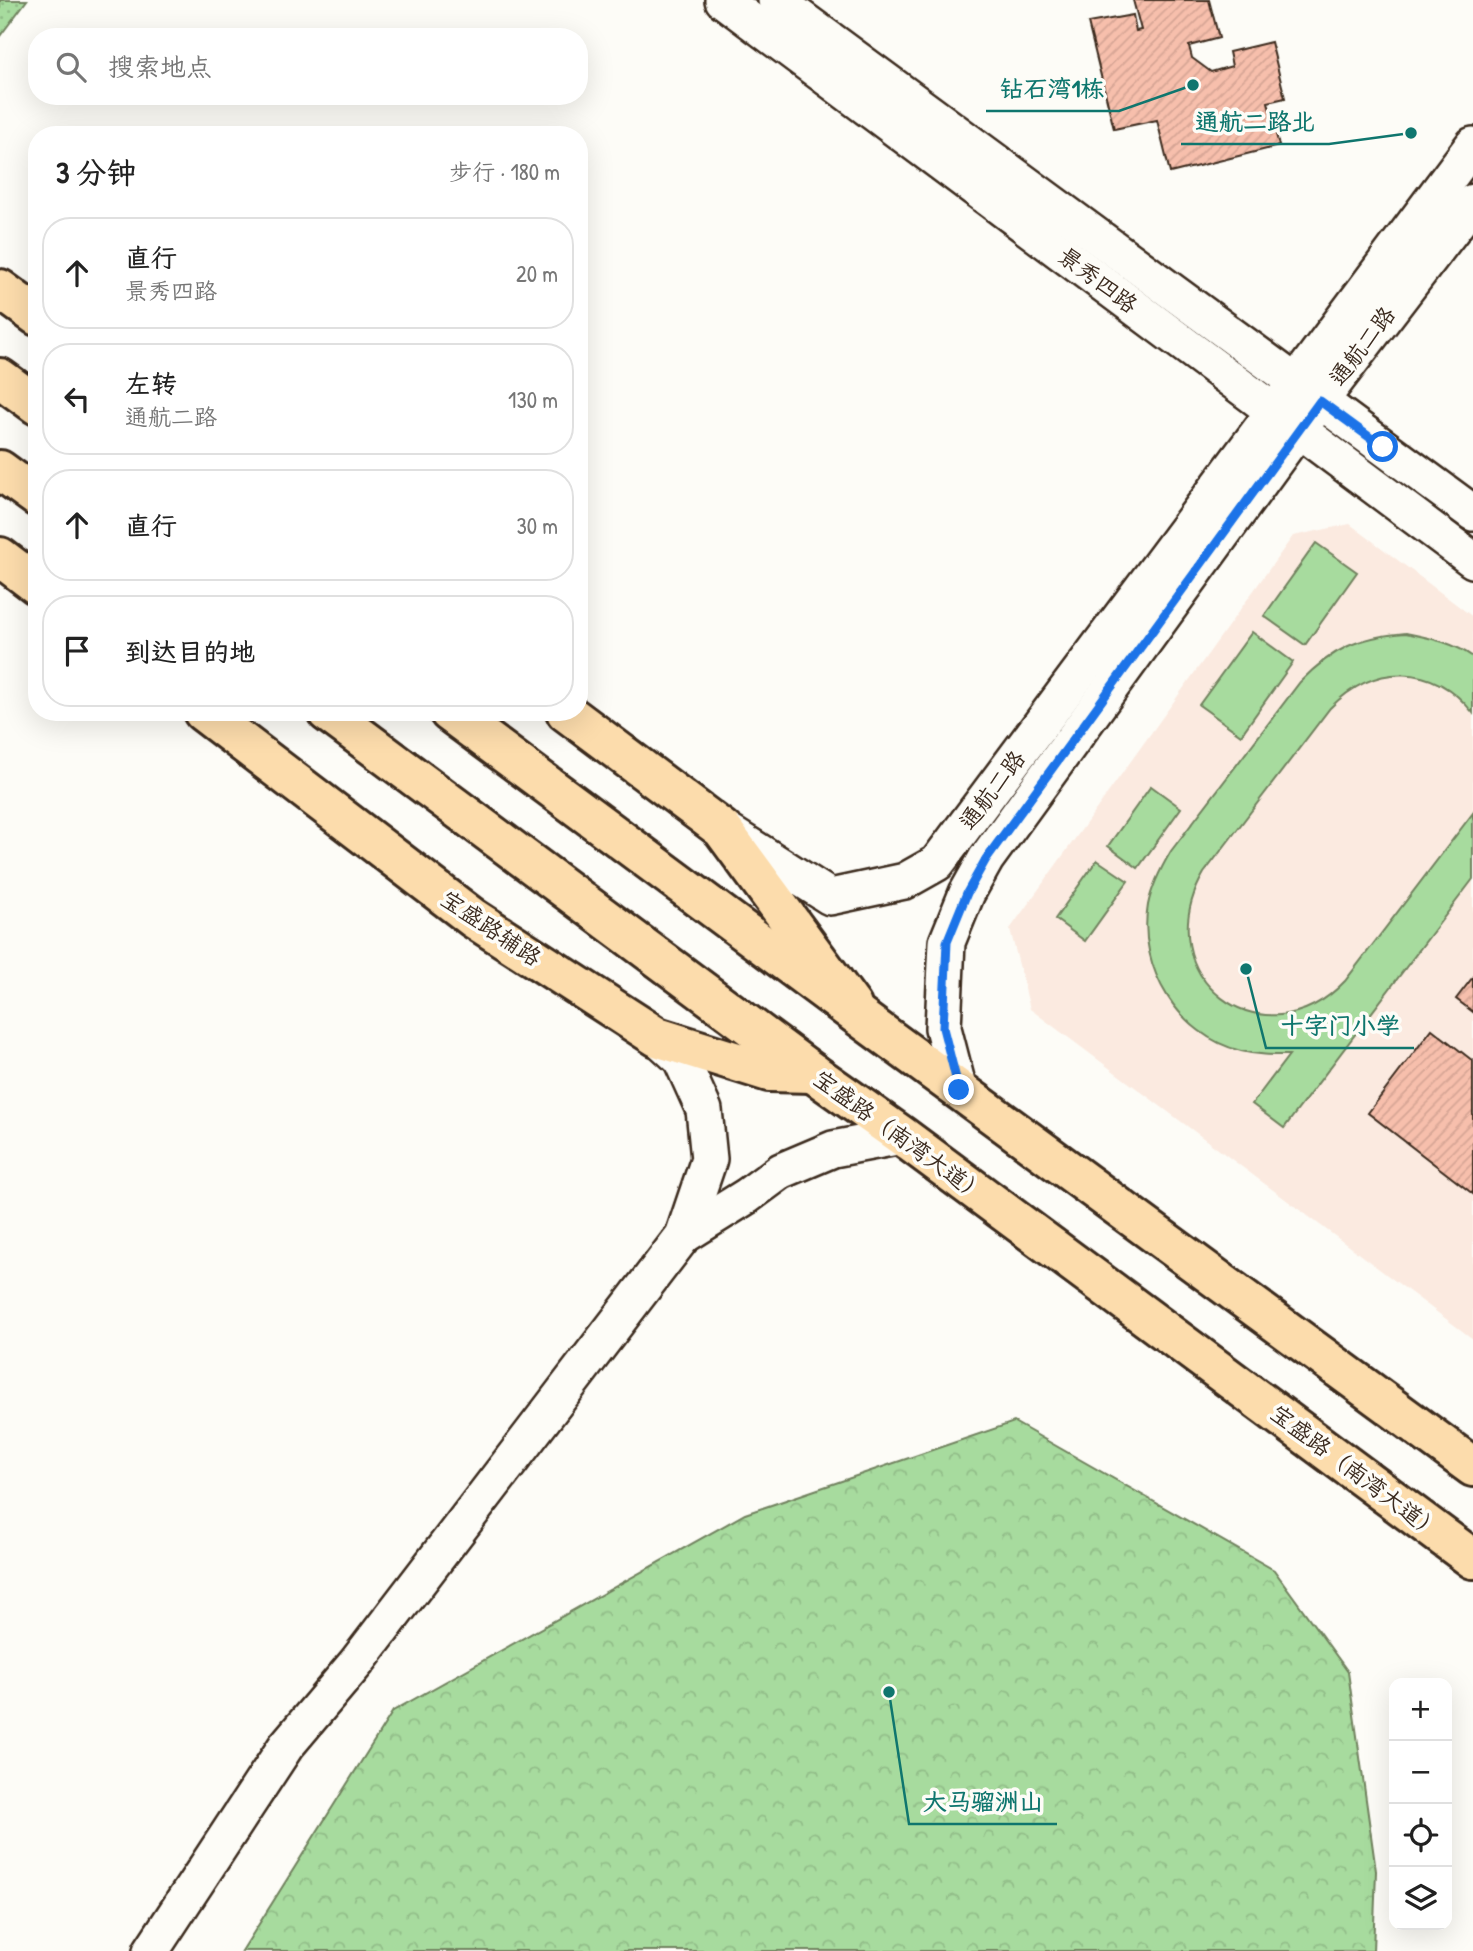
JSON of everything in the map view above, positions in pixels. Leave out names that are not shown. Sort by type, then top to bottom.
[{"type":"main road","points":[[0,289],[28,309]]},
{"type":"main road","points":[[0,378],[28,398]]},
{"type":"main road","points":[[0,470],[28,490]]},
{"type":"main road","points":[[0,557],[28,578]]},
{"type":"main road","name":"宝盛路辅路","points":[[215,721],[473,918],[657,1037],[768,1072],[813,1073]]},
{"type":"main road","name":"宝盛路（南湾大道）","points":[[339,721],[1473,1559]]},
{"type":"main road","points":[[461,721],[1473,1467]]},
{"type":"main road","points":[[578,721],[722,829],[861,1018]]},
{"type":"street","name":"景秀四路","points":[[723,0],[1473,560]]},
{"type":"street","name":"景秀四路","points":[[776,0],[1473,513]]},
{"type":"street","name":"通航二路","points":[[722,829],[830,897],[905,881],[937,863],[1308,392],[1473,145]]},
{"type":"street","name":"通航二路","points":[[1308,392],[1473,202]]},
{"type":"street","name":"通航二路","points":[[959,1090],[943,1028],[947,942],[967,893],[986,859],[1286,421]]},
{"type":"street","points":[[151,1951],[286,1746],[357,1662],[683,1236],[709,1159],[704,1110],[681,1059],[657,1037]]},
{"type":"street","points":[[683,1236],[781,1171],[832,1149],[902,1136]]},
{"type":"shaded area","points":[[1350,524],[1473,617],[1473,1339],[1030,1009],[1010,929],[1293,536]]},
{"type":"green space","points":[[0,0],[27,0],[0,36]]},
{"type":"green space","points":[[1316,543],[1357,572],[1305,645],[1264,616]]},
{"type":"green space","points":[[1252,632],[1293,662],[1241,735],[1199,705]]},
{"type":"green space","points":[[1406,633],[1449,644],[1473,657],[1473,713],[1457,696],[1440,684],[1422,677],[1403,674],[1384,676],[1347,693],[1330,708],[1204,873],[1190,911],[1189,945],[1201,975],[1222,998],[1249,1012],[1280,1015],[1313,1005],[1345,981],[1473,813],[1473,879],[1284,1128],[1252,1104],[1289,1055],[1241,1051],[1219,1043],[1199,1031],[1181,1015],[1167,996],[1149,952],[1146,928],[1148,905],[1157,877],[1171,851],[1300,682],[1324,661],[1348,646],[1374,638]]},
{"type":"green space","points":[[1151,786],[1181,808],[1138,868],[1108,846]]},
{"type":"green space","points":[[1097,860],[1128,881],[1085,941],[1055,919]]},
{"type":"green space","points":[[1014,1422],[1274,1570],[1348,1672],[1376,1871],[1373,1951],[242,1951],[393,1711],[745,1514]]},
{"type":"building","points":[[1133,0],[1209,0],[1219,38],[1189,46],[1192,58],[1211,72],[1232,66],[1229,52],[1271,42],[1285,98],[1268,102],[1279,146],[1170,173],[1157,120],[1114,129],[1088,23],[1133,15],[1136,31],[1141,30]]},
{"type":"building","points":[[1473,977],[1473,1012],[1456,999]]},
{"type":"building","points":[[1432,1029],[1473,1061],[1473,1194],[1368,1113]]},
{"type":"place","name":"钻石湾1栋","points":[[1193,85]]},
{"type":"place","name":"通航二路北","points":[[1411,133]]},
{"type":"place","name":"十字门小学","points":[[1246,969]]},
{"type":"place","name":"大马骝洲山","points":[[889,1692]]},
{"type":"route","points":[[959,1090],[943,1028],[947,942],[967,893],[986,859],[1320,401],[1383,447]]}]
